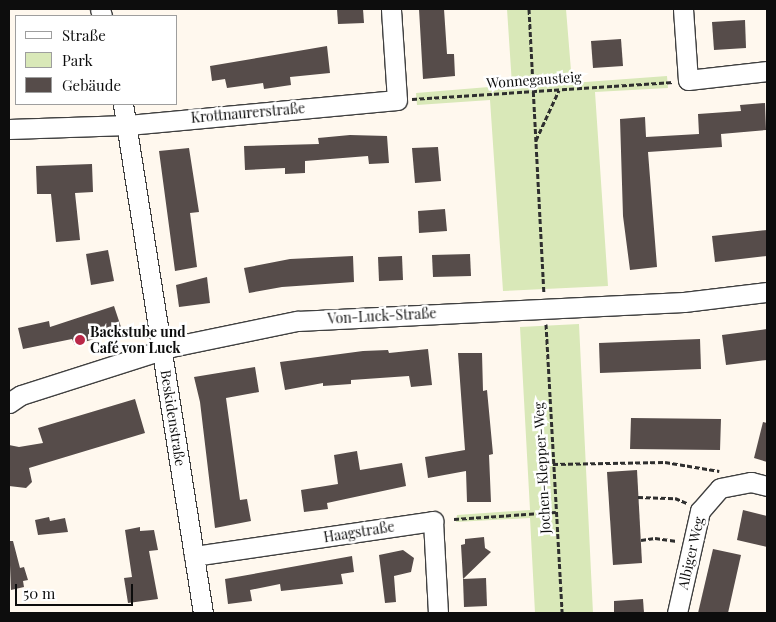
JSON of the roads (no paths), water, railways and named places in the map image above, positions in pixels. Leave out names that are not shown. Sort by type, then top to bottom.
[{"type":"street","name":"Krottnaurerstraße","points":[[9,129],[128,124],[397,100],[390,9]]},
{"type":"street","points":[[683,9],[688,80],[767,71]]},
{"type":"street","name":"Beskidenstraße","points":[[123,105],[128,124],[203,613]]},
{"type":"street","name":"Von-Luck-Straße","points":[[9,402],[21,395],[162,350],[297,321],[684,302],[767,292]]},
{"type":"street","name":"Albiger Weg","points":[[677,613],[700,511],[720,488],[751,482],[767,486]]},
{"type":"street","name":"Haagstraße","points":[[194,556],[433,520],[438,613]]},
{"type":"place","name":"Backstube und Café von Luck","points":[[80,340]]}]
